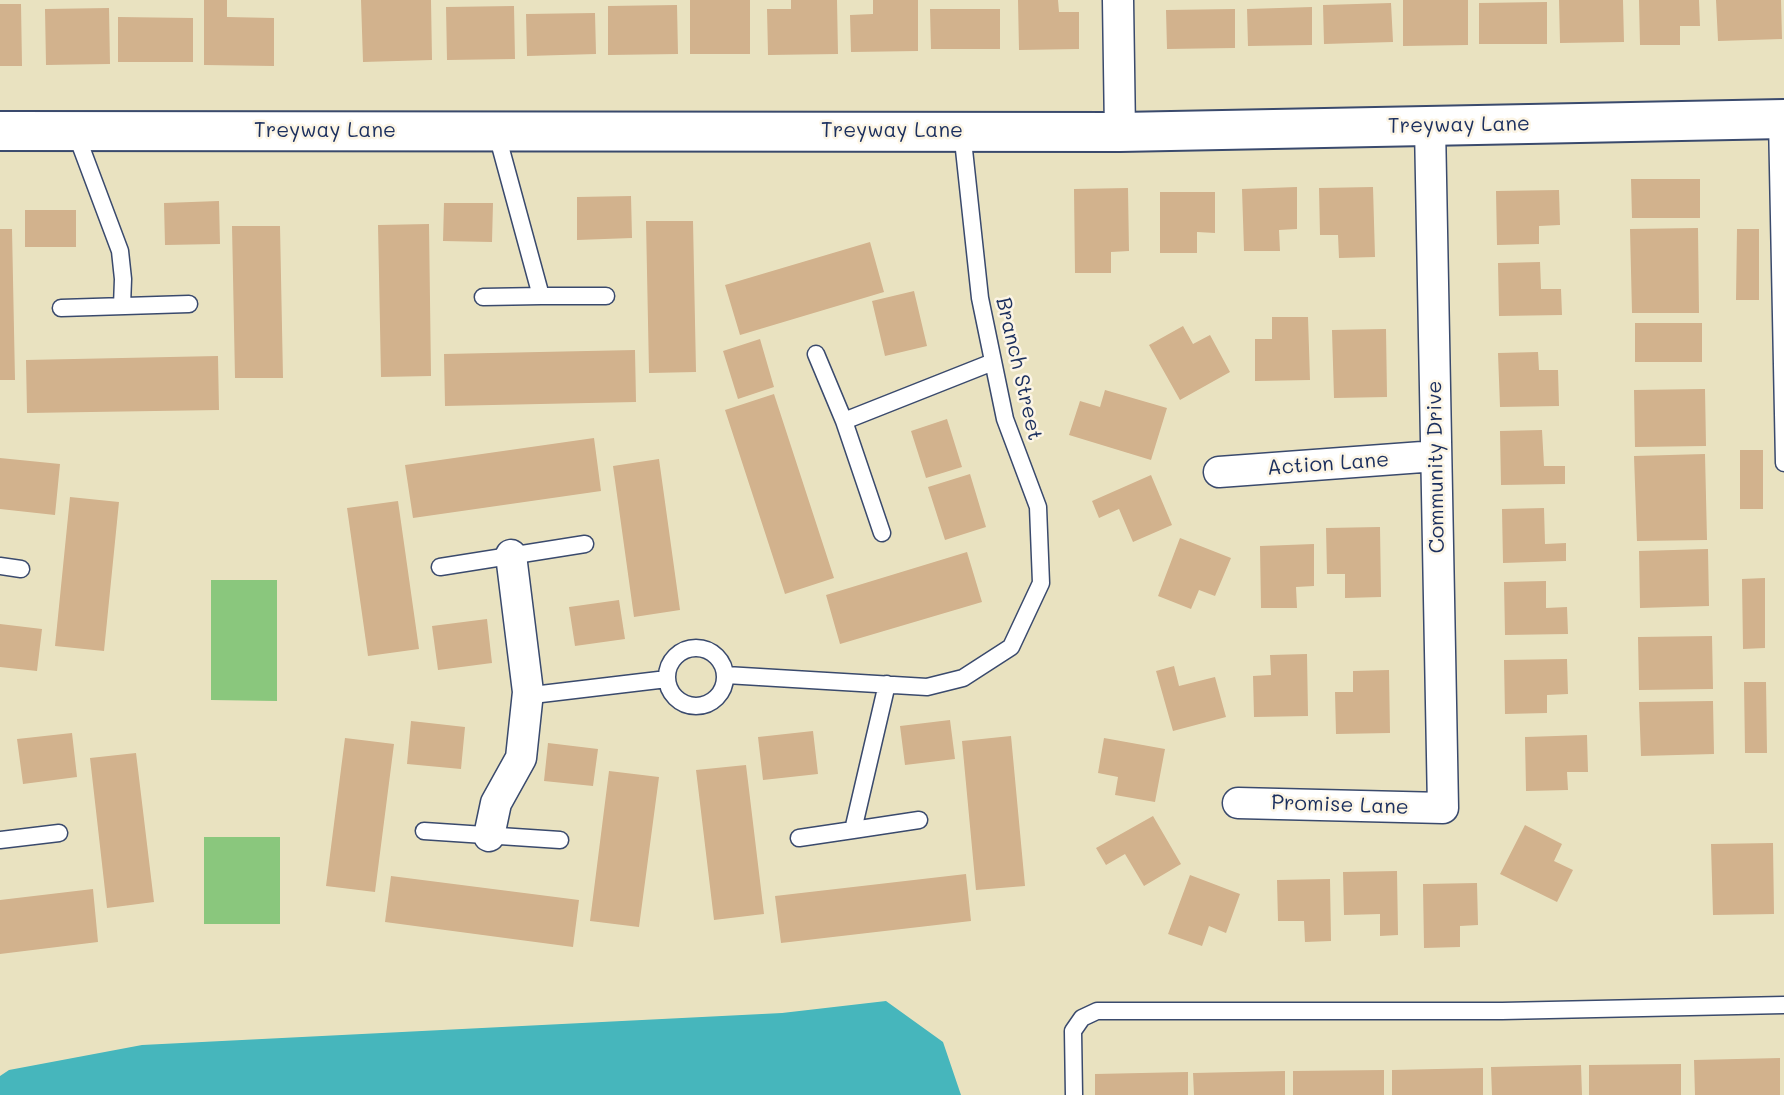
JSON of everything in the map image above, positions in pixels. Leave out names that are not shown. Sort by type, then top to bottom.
[{"type":"street","points":[[1118,0],[1120,132]]},
{"type":"street","name":"Treyway Lane","points":[[0,131],[1120,132],[1781,119]]},
{"type":"street","name":"Community Drive","points":[[1430,126],[1443,808]]},
{"type":"street","name":"Action Lane","points":[[1219,472],[1436,456]]},
{"type":"street","points":[[489,836],[496,803],[521,758],[528,692],[512,555]]},
{"type":"street","name":"Promise Lane","points":[[1238,803],[1443,808]]},
{"type":"lane","points":[[1781,119],[1784,463]]},
{"type":"lane","points":[[75,131],[120,251],[122,306]]},
{"type":"lane","points":[[496,131],[541,296]]},
{"type":"lane","name":"Branch Street","points":[[726,675],[927,687],[963,678],[1011,647],[1041,583],[1038,507],[1005,419],[980,298],[962,131]]},
{"type":"lane","points":[[483,297],[606,296]]},
{"type":"lane","points":[[61,308],[189,304]]},
{"type":"lane","points":[[816,354],[844,421],[882,533]]},
{"type":"lane","points":[[844,421],[993,362]]},
{"type":"lane","points":[[440,568],[584,544]]},
{"type":"lane","points":[[0,566],[21,569]]},
{"type":"lane","points":[[695,647],[709,651],[721,661],[726,675],[723,690],[713,702],[698,706],[683,703],[672,693],[667,679],[670,664],[680,652],[695,647]]},
{"type":"lane","points":[[528,692],[541,694],[667,679]]},
{"type":"lane","points":[[853,830],[887,684]]},
{"type":"lane","points":[[799,838],[919,820]]},
{"type":"lane","points":[[424,831],[560,840]]},
{"type":"lane","points":[[0,839],[59,833]]},
{"type":"lane","points":[[1074,1095],[1073,1031],[1082,1018],[1097,1011],[1502,1011],[1784,1005]]},
{"type":"green space","points":[[211,580],[277,580],[277,701],[211,700]]},
{"type":"green space","points":[[204,837],[280,837],[280,924],[204,924]]},
{"type":"water","points":[[886,1001],[943,1042],[961,1095],[0,1095],[0,1076],[9,1070],[142,1045],[782,1013]]},
{"type":"building","points":[[204,0],[227,0],[227,17],[274,18],[274,66],[204,65]]},
{"type":"building","points":[[361,0],[431,0],[432,60],[363,62]]},
{"type":"building","points":[[690,0],[750,0],[750,54],[690,54]]},
{"type":"building","points":[[791,0],[837,0],[838,54],[768,55],[767,9],[791,9]]},
{"type":"building","points":[[873,0],[918,0],[918,51],[851,52],[850,15],[873,14]]},
{"type":"building","points":[[1018,0],[1058,0],[1059,12],[1079,12],[1079,49],[1019,50]]},
{"type":"building","points":[[1403,0],[1468,0],[1468,45],[1403,46]]},
{"type":"building","points":[[1559,0],[1623,0],[1624,42],[1560,43]]},
{"type":"building","points":[[1639,0],[1699,0],[1700,26],[1680,26],[1680,45],[1640,45]]},
{"type":"building","points":[[1716,0],[1781,0],[1782,39],[1718,41]]},
{"type":"building","points":[[1547,2],[1547,44],[1479,44],[1479,3]]},
{"type":"building","points":[[1391,3],[1393,42],[1324,44],[1323,5]]},
{"type":"building","points":[[0,4],[21,4],[22,66],[0,66]]},
{"type":"building","points":[[677,5],[678,54],[608,55],[608,6]]},
{"type":"building","points":[[514,6],[515,59],[447,60],[446,7]]},
{"type":"building","points":[[1312,7],[1312,45],[1248,46],[1247,9]]},
{"type":"building","points":[[109,8],[110,64],[46,65],[45,9]]},
{"type":"building","points":[[930,9],[1000,9],[1000,49],[931,49]]},
{"type":"building","points":[[1235,9],[1235,48],[1167,49],[1166,10]]},
{"type":"building","points":[[595,13],[596,54],[527,56],[526,14]]},
{"type":"building","points":[[118,17],[193,18],[193,62],[118,62]]},
{"type":"building","points":[[1631,179],[1700,179],[1700,218],[1632,218]]},
{"type":"building","points":[[1297,187],[1297,229],[1279,230],[1280,251],[1244,251],[1242,189]]},
{"type":"building","points":[[1373,187],[1375,257],[1339,258],[1338,235],[1320,235],[1319,188]]},
{"type":"building","points":[[1128,188],[1129,251],[1111,252],[1111,273],[1075,273],[1074,189]]},
{"type":"building","points":[[1559,190],[1560,225],[1539,226],[1539,244],[1497,245],[1496,191]]},
{"type":"building","points":[[1160,192],[1215,192],[1215,233],[1197,232],[1197,253],[1160,253]]},
{"type":"building","points":[[631,196],[632,238],[577,240],[577,197]]},
{"type":"building","points":[[219,201],[220,244],[165,245],[164,203]]},
{"type":"building","points":[[444,203],[493,203],[492,242],[443,241]]},
{"type":"building","points":[[25,210],[76,210],[76,247],[25,247]]},
{"type":"building","points":[[646,221],[693,221],[696,372],[649,373]]},
{"type":"building","points":[[429,224],[431,376],[381,377],[378,225]]},
{"type":"building","points":[[232,226],[280,226],[283,378],[235,378]]},
{"type":"building","points":[[1698,228],[1699,313],[1632,313],[1630,229]]},
{"type":"building","points":[[0,229],[12,229],[15,380],[0,380]]},
{"type":"building","points":[[1737,229],[1759,229],[1759,300],[1736,300]]},
{"type":"building","points":[[870,242],[884,292],[740,335],[725,285]]},
{"type":"building","points":[[1540,262],[1541,289],[1561,289],[1562,315],[1499,316],[1498,263]]},
{"type":"building","points":[[914,291],[927,346],[885,356],[872,301]]},
{"type":"building","points":[[1272,317],[1308,317],[1310,380],[1255,381],[1255,339],[1272,339]]},
{"type":"building","points":[[1635,323],[1702,323],[1702,362],[1635,362]]},
{"type":"building","points":[[1183,326],[1193,344],[1210,335],[1230,372],[1180,400],[1149,345]]},
{"type":"building","points":[[1386,329],[1387,397],[1334,398],[1332,330]]},
{"type":"building","points":[[760,339],[774,387],[738,399],[723,351]]},
{"type":"building","points":[[635,350],[636,402],[445,406],[444,354]]},
{"type":"building","points":[[1538,352],[1539,370],[1558,370],[1559,406],[1500,407],[1498,353]]},
{"type":"building","points":[[218,356],[219,410],[27,413],[26,360]]},
{"type":"building","points":[[1705,389],[1706,446],[1635,447],[1634,390]]},
{"type":"building","points":[[1105,390],[1167,408],[1151,460],[1069,435],[1080,401],[1100,407]]},
{"type":"building","points":[[774,394],[834,578],[785,594],[725,410]]},
{"type":"building","points":[[947,419],[962,467],[926,478],[911,431]]},
{"type":"building","points":[[1542,430],[1544,466],[1565,466],[1565,484],[1501,485],[1500,431]]},
{"type":"building","points":[[594,438],[601,491],[413,518],[405,465]]},
{"type":"building","points":[[1740,450],[1763,450],[1763,509],[1740,509]]},
{"type":"building","points":[[1705,454],[1707,540],[1637,541],[1634,456]]},
{"type":"building","points":[[0,458],[60,464],[55,515],[0,509]]},
{"type":"building","points":[[659,459],[680,610],[634,617],[613,466]]},
{"type":"building","points":[[970,474],[986,527],[945,540],[928,487]]},
{"type":"building","points":[[1151,475],[1172,525],[1133,542],[1119,509],[1099,518],[1092,501]]},
{"type":"building","points":[[70,497],[119,502],[104,651],[55,646]]},
{"type":"building","points":[[398,501],[419,649],[368,656],[347,508]]},
{"type":"building","points":[[1544,508],[1545,544],[1566,543],[1566,561],[1503,563],[1502,509]]},
{"type":"building","points":[[1380,527],[1381,597],[1345,598],[1345,574],[1327,574],[1326,528]]},
{"type":"building","points":[[1180,538],[1231,558],[1215,596],[1199,590],[1191,609],[1158,596]]},
{"type":"building","points":[[1314,544],[1314,586],[1296,587],[1297,608],[1261,608],[1260,546]]},
{"type":"building","points":[[1708,549],[1709,606],[1640,608],[1639,551]]},
{"type":"building","points":[[967,552],[982,602],[840,644],[826,595]]},
{"type":"building","points":[[1765,578],[1765,648],[1743,649],[1742,579]]},
{"type":"building","points":[[1546,581],[1546,608],[1567,607],[1568,634],[1505,635],[1504,582]]},
{"type":"building","points":[[619,600],[625,639],[575,646],[569,607]]},
{"type":"building","points":[[487,619],[492,663],[438,670],[432,626]]},
{"type":"building","points":[[0,624],[42,629],[37,671],[0,667]]},
{"type":"building","points":[[1712,636],[1713,689],[1639,690],[1638,637]]},
{"type":"building","points":[[1307,654],[1308,716],[1254,717],[1253,676],[1271,675],[1270,655]]},
{"type":"building","points":[[1567,659],[1568,694],[1547,695],[1547,713],[1505,714],[1504,660]]},
{"type":"building","points":[[1174,666],[1179,686],[1215,677],[1226,717],[1173,731],[1156,671]]},
{"type":"building","points":[[1389,670],[1390,733],[1336,734],[1335,692],[1353,692],[1353,671]]},
{"type":"building","points":[[1744,682],[1766,682],[1767,753],[1745,753]]},
{"type":"building","points":[[1713,701],[1714,754],[1641,756],[1639,702]]},
{"type":"building","points":[[950,720],[955,759],[905,765],[900,726]]},
{"type":"building","points":[[411,721],[465,727],[461,769],[407,764]]},
{"type":"building","points":[[813,731],[818,774],[763,780],[758,737]]},
{"type":"building","points":[[72,733],[77,777],[23,784],[17,739]]},
{"type":"building","points":[[1587,735],[1588,772],[1567,772],[1568,790],[1526,791],[1525,737]]},
{"type":"building","points":[[1011,736],[1025,886],[976,890],[962,741]]},
{"type":"building","points":[[345,738],[394,744],[375,892],[326,886]]},
{"type":"building","points":[[1104,738],[1165,749],[1155,802],[1115,795],[1118,777],[1098,773]]},
{"type":"building","points":[[548,743],[598,749],[593,786],[544,781]]},
{"type":"building","points":[[136,753],[154,902],[107,908],[90,758]]},
{"type":"building","points":[[746,765],[764,914],[714,920],[696,770]]},
{"type":"building","points":[[609,771],[659,777],[639,927],[590,921]]},
{"type":"building","points":[[1153,816],[1181,864],[1144,886],[1125,854],[1106,865],[1096,848]]},
{"type":"building","points":[[1525,825],[1562,844],[1554,861],[1573,870],[1557,902],[1500,874]]},
{"type":"building","points":[[1773,843],[1774,914],[1713,915],[1711,844]]},
{"type":"building","points":[[1397,871],[1398,935],[1380,936],[1380,914],[1344,915],[1343,872]]},
{"type":"building","points":[[966,874],[971,921],[781,943],[775,896]]},
{"type":"building","points":[[1190,875],[1240,894],[1226,933],[1209,926],[1202,946],[1168,934]]},
{"type":"building","points":[[391,876],[579,900],[573,947],[385,922]]},
{"type":"building","points":[[1330,879],[1331,941],[1305,942],[1304,921],[1278,921],[1277,880]]},
{"type":"building","points":[[1477,883],[1478,925],[1460,926],[1460,947],[1424,948],[1423,884]]},
{"type":"building","points":[[93,889],[98,942],[0,954],[0,900]]},
{"type":"building","points":[[1780,1058],[1780,1095],[1695,1095],[1694,1060]]},
{"type":"building","points":[[1681,1064],[1681,1095],[1589,1095],[1589,1065]]},
{"type":"building","points":[[1581,1065],[1582,1095],[1492,1095],[1491,1067]]},
{"type":"building","points":[[1483,1068],[1483,1095],[1392,1095],[1392,1070]]},
{"type":"building","points":[[1384,1070],[1384,1095],[1293,1095],[1293,1071]]},
{"type":"building","points":[[1285,1071],[1285,1095],[1194,1095],[1193,1073]]},
{"type":"building","points":[[1188,1072],[1188,1095],[1095,1095],[1095,1074]]}]
